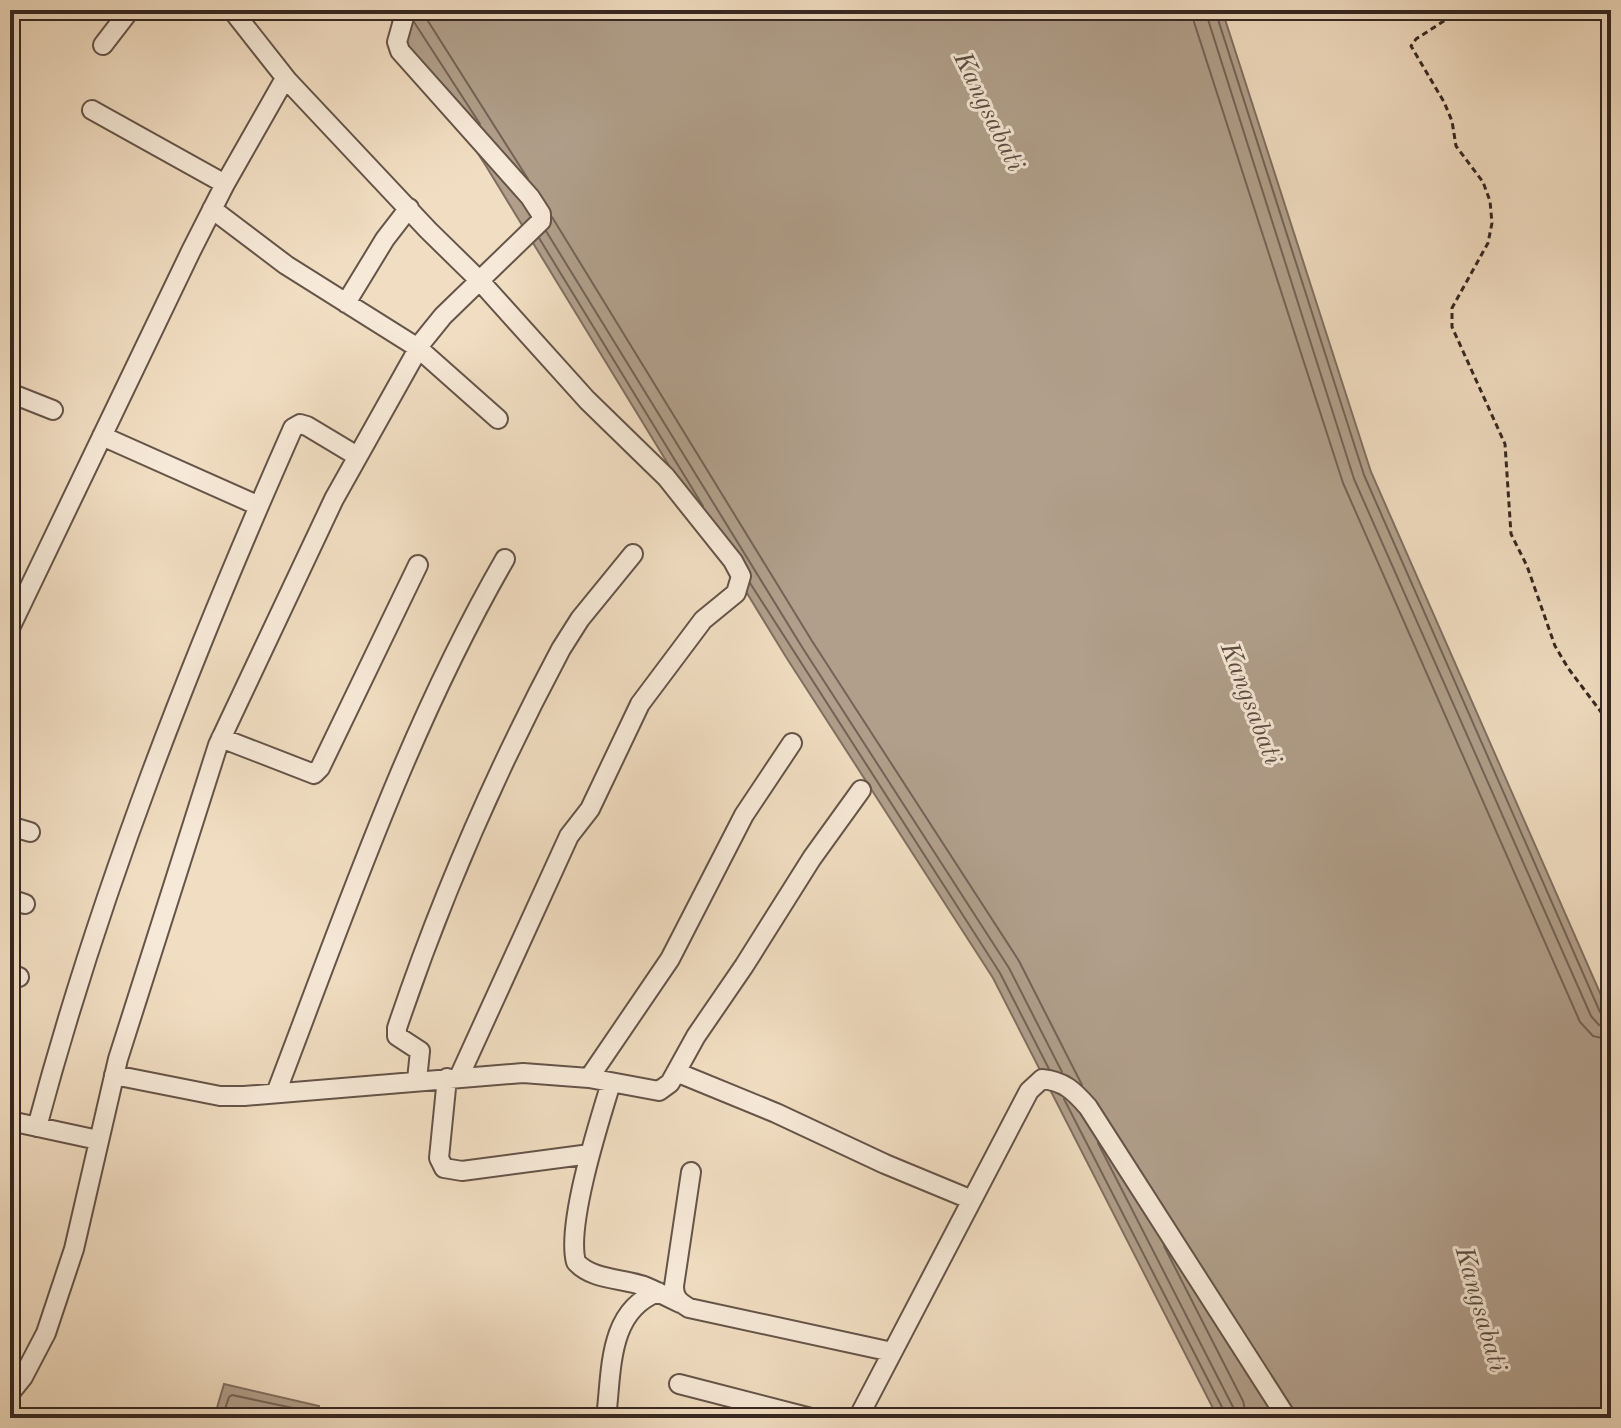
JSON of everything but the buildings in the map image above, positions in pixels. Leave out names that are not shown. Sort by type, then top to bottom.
[{"type":"street","points":[[103,45],[130,10]]},
{"type":"street","points":[[232,10],[288,81],[479,280],[587,400],[666,477],[717,539],[741,576],[736,593],[703,620],[640,704],[590,809],[569,836],[453,1077],[439,1147],[439,1158],[444,1168],[462,1171],[590,1154]]},
{"type":"street","points":[[10,1393],[23,1377],[46,1333],[74,1249],[114,1075],[202,788],[221,738],[357,456],[418,348],[443,316],[541,221],[541,214],[530,197],[400,51],[397,42],[406,10]]},
{"type":"street","points":[[10,628],[212,209],[283,82],[288,81]]},
{"type":"street","points":[[92,110],[225,184]]},
{"type":"street","points":[[346,303],[385,239],[409,208]]},
{"type":"street","points":[[212,209],[286,265],[418,348],[498,419]]},
{"type":"street","points":[[10,393],[53,410]]},
{"type":"street","points":[[37,1127],[61,1037],[125,850],[208,627],[296,425],[307,426],[357,456]]},
{"type":"street","points":[[102,436],[259,506]]},
{"type":"street","points":[[417,1080],[420,1051],[401,1040],[397,1036],[397,1028],[427,937],[455,867],[561,649],[580,619],[633,554]]},
{"type":"street","points":[[276,1093],[397,783],[449,663],[505,559]]},
{"type":"street","points":[[221,738],[314,774],[320,768],[418,565]]},
{"type":"street","points":[[589,1078],[670,959],[744,815],[792,743]]},
{"type":"street","points":[[114,1075],[220,1096],[523,1073],[589,1078],[659,1091],[670,1083],[696,1036],[812,858],[861,790]]},
{"type":"street","points":[[10,826],[30,832]]},
{"type":"street","points":[[676,1072],[972,1200]]},
{"type":"street","points":[[858,1418],[1029,1091],[1042,1079],[1055,1080],[1070,1087],[1088,1107],[1287,1418]]},
{"type":"street","points":[[611,1083],[590,1154],[575,1236],[576,1262],[582,1269],[658,1292],[689,1308],[892,1352]]},
{"type":"street","points":[[10,1121],[98,1140]]},
{"type":"street","points":[[680,1303],[674,1295],[674,1286],[691,1172]]},
{"type":"street","points":[[606,1418],[619,1327],[629,1311],[643,1298],[658,1292]]},
{"type":"street","points":[[679,1384],[811,1418]]},
{"type":"path","points":[[1461,10],[1416,39],[1411,46],[1444,102],[1452,121],[1456,146],[1483,182],[1490,201],[1492,223],[1488,243],[1452,308],[1452,327],[1501,429],[1505,444],[1511,534],[1527,566],[1555,646],[1604,716],[1611,806]]},
{"type":"water","name":"Kangsabati","points":[[385,10],[1222,10],[1371,472],[1611,1018],[1611,1418],[1218,1418],[993,978],[786,657],[486,166]]},
{"type":"water","points":[[224,1384],[319,1406],[317,1418],[214,1418]]}]
